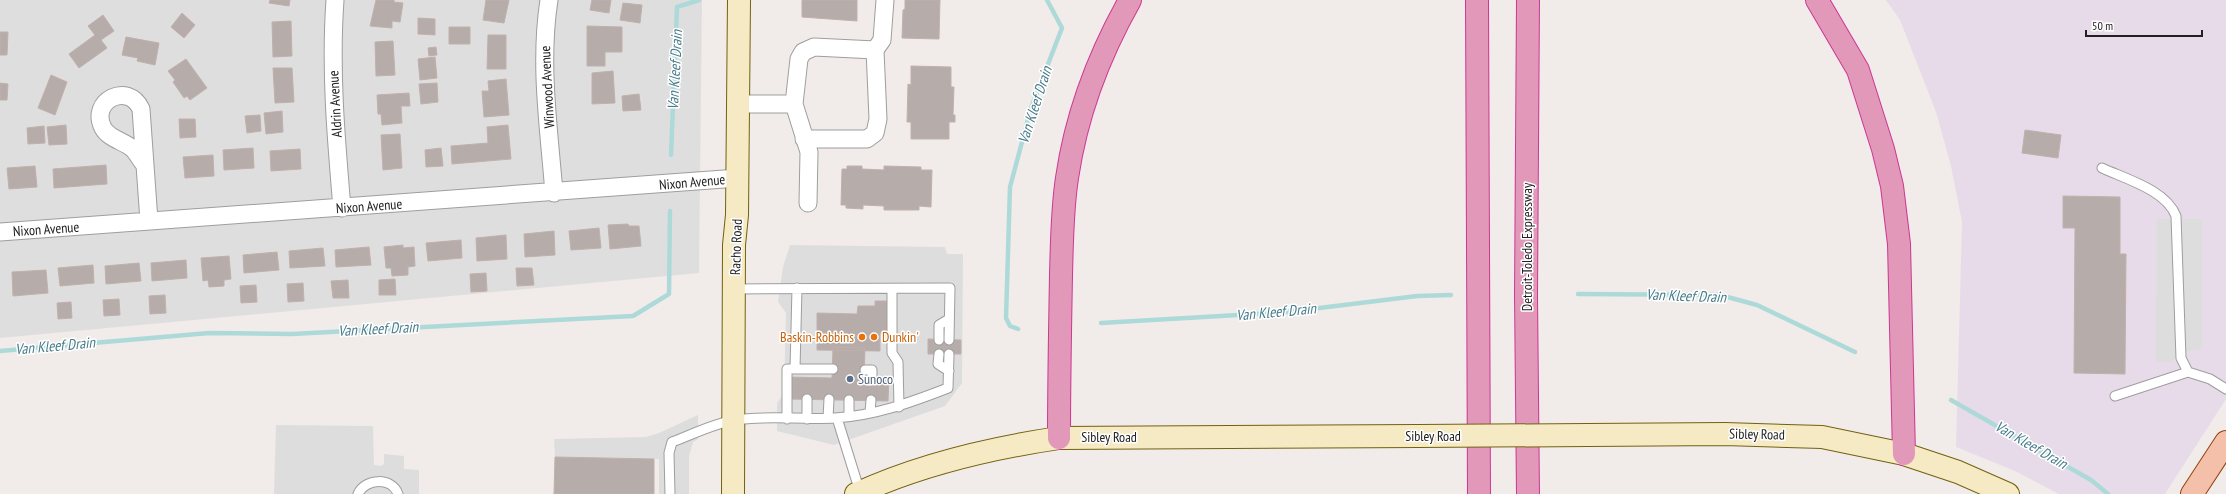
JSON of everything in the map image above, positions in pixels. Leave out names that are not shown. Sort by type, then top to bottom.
[{"type":"highway","points":[[1059,438],[1062,217],[1067,178],[1079,120],[1088,92],[1101,58],[1130,0]]},
{"type":"highway","points":[[1477,0],[1479,494]]},
{"type":"highway","name":"Detroit-Toledo Expressway","points":[[1528,0],[1526,302],[1528,494]]},
{"type":"highway","points":[[1816,0],[1858,70],[1883,149],[1892,186],[1899,244],[1904,454]]},
{"type":"main road","name":"Racho Road","points":[[733,494],[734,245],[738,214],[737,104],[739,0]]},
{"type":"main road","name":"Sibley Road","points":[[858,493],[962,458],[1020,444],[1059,438],[1588,434],[1795,435],[1850,442],[1904,454],[1958,472],[2008,494]]},
{"type":"main road","points":[[2192,494],[2226,442]]},
{"type":"street","name":"Aldrin Avenue","points":[[335,0],[332,43],[333,89],[342,208]]},
{"type":"street","name":"Winwood Avenue","points":[[549,0],[545,43],[545,75],[554,193]]},
{"type":"street","points":[[804,139],[867,139],[875,134],[878,119],[875,50],[882,40],[885,0]]},
{"type":"street","points":[[808,203],[809,152],[794,104],[799,59],[803,52],[814,47],[875,50]]},
{"type":"street","points":[[737,104],[794,104]]},
{"type":"street","points":[[144,164],[149,221]]},
{"type":"street","name":"Nixon Avenue","points":[[0,232],[554,193],[738,178]]},
{"type":"lane","points":[[2102,168],[2156,194],[2168,203],[2174,211],[2176,216],[2181,358],[2188,372]]},
{"type":"lane","points":[[735,289],[797,288],[892,290],[950,288],[949,340]]},
{"type":"lane","points":[[795,369],[797,288]]},
{"type":"lane","points":[[892,290],[892,353],[898,362],[899,407]]},
{"type":"lane","points":[[939,340],[939,325],[949,319]]},
{"type":"lane","points":[[939,354],[938,364],[949,371]]},
{"type":"lane","points":[[670,494],[669,453],[672,442],[734,420],[772,417],[786,419],[832,418],[899,407],[948,388],[949,354]]},
{"type":"lane","points":[[786,419],[786,369],[795,369],[808,373],[830,372]]},
{"type":"lane","points":[[865,370],[872,370],[872,378]]},
{"type":"lane","points":[[2115,396],[2188,372],[2210,379],[2226,389]]},
{"type":"lane","points":[[807,399],[807,419]]},
{"type":"lane","points":[[829,400],[832,418],[858,493]]},
{"type":"lane","points":[[848,400],[849,415]]},
{"type":"lane","points":[[870,412],[871,400]]},
{"type":"lane","points":[[358,494],[366,485],[378,482],[387,482],[395,488],[398,494]]},
{"type":"shaded area","points":[[0,0],[702,0],[699,273],[0,338]]},
{"type":"shaded area","points":[[1886,0],[2226,0],[2226,399],[2165,494],[2059,494],[2015,471],[1956,447],[1962,222],[1951,166],[1936,112],[1900,20]]},
{"type":"shaded area","points":[[2157,219],[2202,219],[2202,350],[2191,350],[2169,362],[2156,362]]},
{"type":"shaded area","points":[[790,245],[945,247],[947,254],[963,254],[962,383],[945,406],[834,445],[777,431],[777,403],[784,393],[786,313],[778,302],[783,267]]},
{"type":"shaded area","points":[[698,415],[698,439],[693,442],[689,456],[689,494],[659,494],[659,459],[555,457],[554,439],[646,437],[659,433]]},
{"type":"shaded area","points":[[276,425],[373,426],[374,465],[381,466],[384,464],[384,454],[404,456],[404,469],[419,470],[419,494],[274,494]]},
{"type":"building","points":[[270,0],[290,0],[289,6],[269,3]]},
{"type":"building","points":[[376,0],[394,0],[394,2],[403,3],[400,22],[392,21],[392,28],[370,26]]},
{"type":"building","points":[[486,0],[509,0],[504,23],[483,20]]},
{"type":"building","points":[[592,0],[611,0],[609,13],[590,10]]},
{"type":"building","points":[[802,0],[857,0],[857,21],[802,17]]},
{"type":"building","points":[[905,0],[940,0],[939,39],[902,38],[903,10],[905,9]]},
{"type":"building","points":[[623,3],[642,5],[640,23],[620,20]]},
{"type":"building","points":[[182,13],[195,25],[184,38],[171,27]]},
{"type":"building","points":[[103,15],[114,31],[101,40],[107,48],[79,68],[69,54],[95,35],[88,26]]},
{"type":"building","points":[[418,18],[435,19],[435,35],[418,34]]},
{"type":"building","points":[[291,21],[292,56],[273,57],[272,22]]},
{"type":"building","points":[[587,26],[622,27],[622,52],[605,52],[605,66],[587,66]]},
{"type":"building","points":[[449,27],[470,27],[470,44],[449,44]]},
{"type":"building","points":[[0,32],[8,32],[7,55],[0,55]]},
{"type":"building","points":[[488,35],[506,35],[506,69],[487,69]]},
{"type":"building","points":[[126,37],[159,43],[155,65],[137,61],[138,58],[122,55]]},
{"type":"building","points":[[393,41],[395,75],[376,76],[375,42]]},
{"type":"building","points":[[436,47],[437,55],[429,56],[428,48]]},
{"type":"building","points":[[435,57],[437,78],[420,80],[418,59]]},
{"type":"building","points":[[186,59],[207,88],[190,100],[187,96],[184,98],[173,82],[175,80],[168,71]]},
{"type":"building","points":[[911,66],[951,67],[951,87],[954,87],[953,115],[955,115],[955,122],[949,122],[949,139],[911,139],[911,122],[907,122],[908,84],[911,85]]},
{"type":"building","points":[[273,68],[292,68],[294,102],[275,103]]},
{"type":"building","points":[[613,71],[615,103],[592,104],[592,73]]},
{"type":"building","points":[[51,75],[67,82],[55,115],[38,108]]},
{"type":"building","points":[[506,79],[509,115],[484,117],[482,91],[489,91],[488,81]]},
{"type":"building","points":[[0,83],[8,84],[7,100],[0,100]]},
{"type":"building","points":[[437,83],[438,102],[421,104],[419,84]]},
{"type":"building","points":[[409,93],[410,106],[401,106],[402,123],[382,125],[381,114],[378,114],[377,95]]},
{"type":"building","points":[[639,94],[641,110],[623,111],[622,96]]},
{"type":"building","points":[[282,111],[283,132],[266,134],[264,113]]},
{"type":"building","points":[[260,115],[261,131],[247,133],[245,116]]},
{"type":"building","points":[[179,119],[195,119],[196,137],[180,138]]},
{"type":"building","points":[[66,125],[67,144],[49,145],[47,127]]},
{"type":"building","points":[[508,125],[511,159],[452,164],[451,146],[488,143],[487,127]]},
{"type":"building","points":[[44,126],[45,143],[28,144],[27,128]]},
{"type":"building","points":[[2025,130],[2061,135],[2058,158],[2022,153]]},
{"type":"building","points":[[400,134],[402,168],[383,170],[381,135]]},
{"type":"building","points":[[253,148],[254,168],[224,170],[223,150]]},
{"type":"building","points":[[441,148],[443,166],[426,167],[425,150]]},
{"type":"building","points":[[300,149],[301,169],[271,171],[270,151]]},
{"type":"building","points":[[213,155],[214,176],[185,178],[183,157]]},
{"type":"building","points":[[106,165],[107,184],[54,188],[53,169]]},
{"type":"building","points":[[35,166],[37,187],[9,189],[7,168]]},
{"type":"building","points":[[847,166],[862,166],[862,169],[884,170],[884,166],[921,167],[921,170],[932,170],[931,207],[919,206],[919,210],[884,210],[884,206],[863,205],[863,209],[846,208],[846,205],[841,205],[842,169],[847,169]]},
{"type":"building","points":[[2063,196],[2120,197],[2120,254],[2126,254],[2125,374],[2074,373],[2075,228],[2063,228]]},
{"type":"building","points":[[628,224],[629,226],[639,226],[641,246],[610,249],[608,225]]},
{"type":"building","points":[[599,228],[601,248],[571,250],[569,231]]},
{"type":"building","points":[[554,231],[555,255],[525,257],[524,234]]},
{"type":"building","points":[[506,235],[507,259],[477,261],[476,238]]},
{"type":"building","points":[[461,240],[462,258],[428,261],[426,243]]},
{"type":"building","points":[[403,245],[403,248],[414,247],[415,266],[408,267],[408,275],[392,276],[391,268],[386,268],[384,247]]},
{"type":"building","points":[[369,247],[371,265],[336,267],[335,250]]},
{"type":"building","points":[[323,248],[325,266],[290,268],[289,251]]},
{"type":"building","points":[[277,252],[279,270],[244,273],[243,255]]},
{"type":"building","points":[[229,256],[231,279],[224,280],[224,286],[209,287],[208,280],[203,281],[201,258]]},
{"type":"building","points":[[186,260],[187,278],[152,281],[151,263]]},
{"type":"building","points":[[139,263],[141,281],[106,284],[105,266]]},
{"type":"building","points":[[93,265],[94,283],[60,286],[58,268]]},
{"type":"building","points":[[516,268],[532,268],[534,285],[517,286]]},
{"type":"building","points":[[46,270],[48,293],[13,296],[12,272]]},
{"type":"building","points":[[486,273],[487,291],[471,292],[470,274]]},
{"type":"building","points":[[395,279],[396,295],[379,295],[379,280]]},
{"type":"building","points":[[348,280],[349,298],[333,298],[331,281]]},
{"type":"building","points":[[303,283],[304,301],[288,302],[287,284]]},
{"type":"building","points":[[256,285],[257,302],[241,303],[240,286]]},
{"type":"building","points":[[165,295],[166,313],[150,314],[149,296]]},
{"type":"building","points":[[119,299],[120,315],[104,316],[103,300]]},
{"type":"building","points":[[875,301],[887,301],[887,333],[880,333],[880,351],[817,350],[817,313],[857,314],[858,306],[875,306]]},
{"type":"building","points":[[71,302],[72,318],[58,319],[57,303]]},
{"type":"building","points":[[928,339],[961,340],[961,354],[928,354]]},
{"type":"building","points":[[833,347],[865,348],[864,378],[889,379],[888,401],[789,399],[789,377],[832,378]]},
{"type":"building","points":[[555,457],[654,459],[654,494],[554,494]]},
{"type":"waterway","name":"Van Kleef Drain","points":[[671,155],[677,7],[699,0]]},
{"type":"waterway","name":"Van Kleef Drain","points":[[1018,329],[1010,326],[1006,318],[1010,187],[1031,108],[1062,28],[1047,0]]},
{"type":"waterway","name":"Van Kleef Drain","points":[[0,351],[209,333],[292,334],[633,316],[669,294],[670,211]]},
{"type":"waterway","name":"Van Kleef Drain","points":[[1578,294],[1720,295],[1757,305],[1855,352]]},
{"type":"waterway","name":"Van Kleef Drain","points":[[1101,323],[1287,312],[1417,296],[1451,295]]},
{"type":"waterway","name":"Van Kleef Drain","points":[[1951,400],[2091,480],[2108,494]]},
{"type":"place","name":"Baskin-Robbins","points":[[862,337]]},
{"type":"place","name":"Dunkin'","points":[[874,337]]},
{"type":"place","name":"Sunoco","points":[[850,379]]}]
